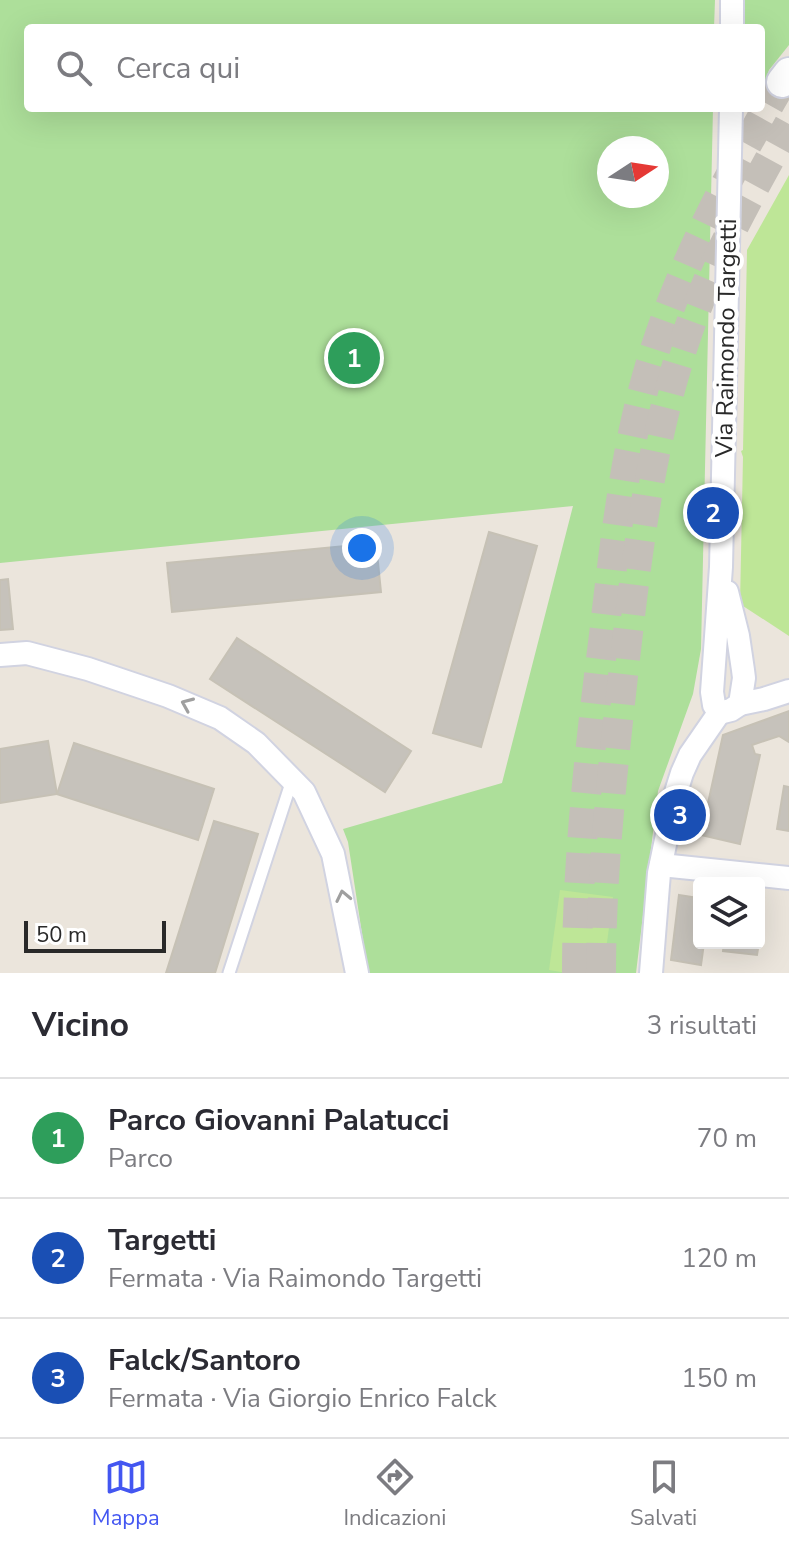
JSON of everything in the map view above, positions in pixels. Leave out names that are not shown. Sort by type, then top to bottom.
[{"type":"street","points":[[732,0],[732,24]]},
{"type":"street","name":"Via Raimondo Targetti","points":[[719,713],[712,692],[721,567],[731,112]]},
{"type":"street","name":"Via Raimondo Targetti","points":[[721,567],[744,678],[740,704]]},
{"type":"street","points":[[716,653],[739,644]]},
{"type":"street","points":[[0,655],[27,653],[88,669],[168,696],[220,718],[256,743],[304,792],[333,854],[357,973]]},
{"type":"street","points":[[651,973],[666,837],[682,773],[690,755],[719,713],[789,691]]},
{"type":"street","points":[[661,865],[789,878]]},
{"type":"lane","points":[[229,973],[292,780]]},
{"type":"green space","points":[[0,0],[715,0],[714,24],[24,24],[24,112],[713,112],[701,649],[693,694],[658,791],[636,973],[368,973],[348,842],[343,829],[502,783],[573,506],[0,563]]},
{"type":"green space","points":[[741,0],[789,0],[789,45],[769,70],[765,82],[765,24],[741,24]]},
{"type":"green space","points":[[789,175],[789,636],[740,604],[747,250]]},
{"type":"green space","points":[[560,890],[613,897],[603,973],[549,970]]},
{"type":"building","points":[[489,532],[537,546],[481,747],[433,733]]},
{"type":"building","points":[[376,543],[381,592],[172,612],[167,563]]},
{"type":"building","points":[[8,579],[13,629],[0,630],[0,580]]},
{"type":"building","points":[[237,638],[411,751],[385,792],[210,679]]},
{"type":"building","points":[[789,711],[789,742],[779,736],[752,745],[755,754],[760,755],[740,844],[701,835],[723,735]]},
{"type":"building","points":[[48,741],[57,794],[0,803],[0,749]]},
{"type":"building","points":[[74,743],[214,789],[198,840],[57,794]]},
{"type":"building","points":[[784,786],[789,787],[789,831],[777,829]]},
{"type":"building","points":[[214,821],[258,834],[215,973],[166,973]]},
{"type":"building","points":[[679,895],[693,897],[693,949],[703,949],[701,965],[671,960]]},
{"type":"building","points":[[723,949],[758,949],[757,955]]},
{"type":"tunnel","points":[[577,973],[579,888],[589,761],[617,529],[635,424],[665,320],[694,250],[782,82]]},
{"type":"tunnel","points":[[601,973],[605,862],[623,676],[639,547],[662,420],[686,337],[708,281],[789,124]]},
{"type":"place","name":"Parco Giovanni Palatucci","points":[[354,358]]},
{"type":"place","name":"Targetti","points":[[713,513]]},
{"type":"place","name":"Falck/Santoro","points":[[680,815]]}]
